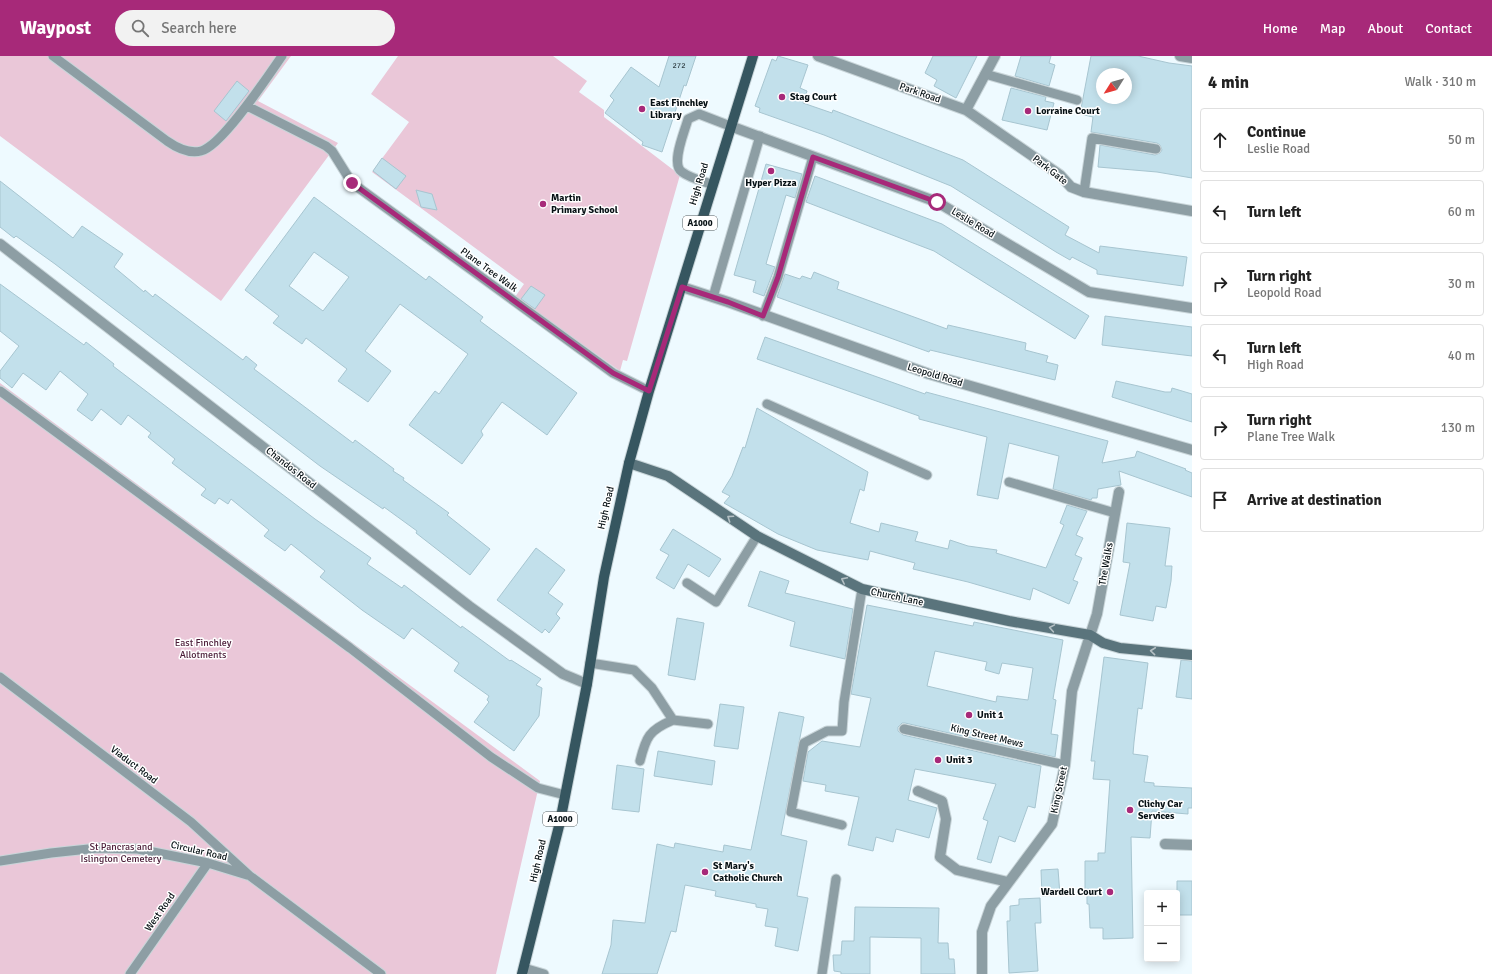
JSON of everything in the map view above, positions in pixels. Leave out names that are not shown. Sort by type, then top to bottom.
[{"type":"main road","name":"High Road","points":[[523,971],[546,882],[565,795],[587,684],[607,562],[629,462],[649,391],[682,287],[711,184],[753,56]]},
{"type":"street","name":"Park Road","points":[[818,56],[966,110]]},
{"type":"street","points":[[966,110],[995,56]]},
{"type":"street","points":[[1180,56],[1192,58]]},
{"type":"street","name":"Park Gate","points":[[966,110],[1060,175],[1071,187],[1084,192],[1192,211]]},
{"type":"street","name":"Leslie Road","points":[[730,126],[937,202],[1089,292],[1192,308]]},
{"type":"street","name":"Chandos Road","points":[[0,244],[470,606],[563,674],[587,684]]},
{"type":"street","name":"Leopold Road","points":[[682,287],[929,374],[1192,450]]},
{"type":"street","name":"Church Lane","points":[[629,462],[668,476],[757,536],[862,589],[1009,621],[1090,635],[1103,643],[1120,648],[1192,655]]},
{"type":"street","name":"The Walks","points":[[1090,635],[1096,614],[1119,492]]},
{"type":"street","name":"King Street","points":[[982,974],[982,932],[991,906],[1052,824],[1065,765],[1072,691],[1090,635]]},
{"type":"street","points":[[918,791],[942,801],[946,819],[940,857],[957,870],[1008,882]]},
{"type":"street","points":[[1165,844],[1192,846]]},
{"type":"lane","points":[[53,56],[161,137],[183,150],[192,152],[207,149],[246,106],[282,56]]},
{"type":"lane","points":[[985,74],[1077,100]]},
{"type":"lane","name":"Plane Tree Walk","points":[[246,106],[320,142],[332,151],[352,183],[613,373],[649,391]]},
{"type":"lane","points":[[711,184],[682,172],[676,166],[676,158],[688,119],[699,114],[730,126]]},
{"type":"lane","points":[[713,297],[760,136]]},
{"type":"lane","points":[[1084,192],[1092,138],[1156,149]]},
{"type":"lane","points":[[763,316],[778,277],[813,157]]},
{"type":"lane","points":[[0,391],[350,648],[491,757],[538,788],[565,795]]},
{"type":"lane","points":[[767,404],[927,475]]},
{"type":"lane","points":[[1009,482],[1115,513]]},
{"type":"lane","points":[[686,583],[716,602],[757,536]]},
{"type":"lane","points":[[842,824],[791,812],[804,743],[827,731],[842,731],[844,702],[862,589]]},
{"type":"lane","points":[[590,663],[634,670],[652,688],[672,720]]},
{"type":"lane","name":"Viaduct Road","points":[[0,677],[191,822],[250,876]]},
{"type":"lane","points":[[640,761],[646,740],[657,727],[672,720],[708,724]]},
{"type":"lane","name":"King Street Mews","points":[[904,729],[1065,765]]},
{"type":"lane","name":"Circular Road","points":[[0,861],[51,853],[98,848],[138,849],[208,863],[250,876]]},
{"type":"lane","name":"West Road","points":[[130,974],[208,863]]},
{"type":"lane","points":[[250,876],[381,974]]},
{"type":"lane","points":[[822,974],[836,879]]},
{"type":"lane","points":[[523,971],[544,974]]},
{"type":"green space","points":[[0,56],[291,56],[258,101],[338,143],[221,301],[0,136]]},
{"type":"green space","name":"Martin Primary School","points":[[398,56],[553,56],[587,81],[579,92],[604,110],[604,117],[680,175],[627,361],[623,360],[620,371],[515,297],[524,284],[372,172],[409,122],[371,94]]},
{"type":"green space","points":[[0,383],[540,781],[496,974],[0,974]]},
{"type":"building","name":"East Finchley Library","points":[[669,56],[696,56],[686,86],[684,85],[662,152],[642,145],[643,142],[605,113],[614,100],[610,96],[631,67],[659,87]]},
{"type":"building","points":[[778,56],[808,65],[800,88],[807,91],[803,103],[832,113],[833,110],[963,160],[1069,227],[1065,235],[1099,253],[1100,246],[1187,257],[1183,286],[1097,274],[1097,270],[1072,257],[1070,260],[1056,252],[951,186],[824,135],[759,112],[760,108],[755,106],[772,59],[776,61]]},
{"type":"building","points":[[933,56],[977,56],[956,98],[934,86],[937,80],[925,73]]},
{"type":"building","points":[[1021,56],[1051,56],[1049,63],[1055,65],[1049,86],[1015,76]]},
{"type":"building","points":[[1091,56],[1138,56],[1169,63],[1192,66],[1192,178],[1157,172],[1098,167],[1100,145],[1155,155],[1160,153],[1162,150],[1160,145],[1157,143],[1091,132],[1093,117],[1080,114]]},
{"type":"building","points":[[237,81],[249,91],[226,121],[214,111]]},
{"type":"building","name":"Lorraine Court","points":[[1011,88],[1046,97],[1045,101],[1054,103],[1047,130],[1002,120]]},
{"type":"building","points":[[382,158],[406,176],[396,189],[373,171]]},
{"type":"building","points":[[766,164],[802,174],[795,198],[786,195],[766,264],[775,267],[764,296],[753,292],[756,281],[734,275]]},
{"type":"building","points":[[815,176],[942,224],[1089,316],[1075,339],[934,251],[806,202]]},
{"type":"building","points":[[0,181],[73,238],[82,226],[123,254],[114,267],[144,292],[145,290],[153,297],[155,294],[243,360],[246,356],[257,365],[254,369],[353,443],[355,440],[394,469],[393,471],[404,478],[403,480],[449,513],[447,515],[490,549],[470,575],[416,533],[417,531],[384,507],[383,509],[320,466],[55,264],[16,236],[14,238],[0,227]]},
{"type":"building","points":[[416,190],[432,194],[437,210],[421,207]]},
{"type":"building","points":[[314,197],[426,280],[429,276],[483,317],[480,321],[577,393],[547,435],[502,402],[481,431],[483,435],[462,464],[409,425],[435,391],[439,394],[468,354],[400,304],[365,351],[391,371],[368,402],[338,381],[347,369],[306,338],[302,344],[273,323],[279,316],[245,290]],"holes":[[[314,252],[349,277],[323,311],[289,286]]]},
{"type":"building","points":[[814,272],[839,282],[837,289],[947,329],[948,325],[1026,343],[1025,350],[1048,356],[1046,362],[1058,365],[1055,380],[930,350],[929,352],[777,297],[785,274],[800,279],[802,276],[811,279]]},
{"type":"building","points":[[0,284],[84,345],[86,342],[114,364],[113,366],[197,430],[315,519],[371,558],[367,564],[402,588],[404,585],[461,628],[462,626],[510,661],[511,660],[541,679],[536,685],[542,688],[539,716],[514,751],[474,722],[489,702],[487,700],[489,696],[454,671],[459,663],[412,628],[404,639],[362,610],[320,577],[325,571],[291,544],[285,551],[264,536],[269,530],[231,499],[228,504],[219,498],[215,504],[201,495],[206,489],[172,463],[175,459],[148,437],[151,433],[128,415],[121,425],[101,409],[92,421],[77,410],[88,394],[60,371],[46,390],[23,373],[12,388],[0,378],[0,371],[19,346],[0,331]]},
{"type":"building","points":[[531,286],[545,295],[535,309],[521,299]]},
{"type":"building","points":[[1105,316],[1192,327],[1192,356],[1102,345]]},
{"type":"building","points":[[765,337],[925,394],[926,392],[1108,441],[1102,463],[1135,457],[1137,451],[1186,469],[1185,470],[1192,473],[1192,497],[1119,471],[1121,485],[1098,489],[1097,498],[1092,498],[1091,500],[1053,489],[1059,456],[1009,443],[998,499],[977,495],[987,437],[919,419],[919,416],[757,359]]},
{"type":"building","points":[[1116,381],[1165,392],[1171,392],[1172,388],[1192,394],[1192,422],[1112,397]]},
{"type":"building","points":[[757,408],[868,472],[864,491],[860,489],[850,523],[879,532],[881,523],[918,532],[915,541],[948,549],[950,540],[968,546],[997,550],[996,553],[1046,568],[1064,525],[1060,523],[1067,505],[1087,511],[1076,535],[1083,538],[1075,555],[1082,558],[1073,580],[1078,582],[1069,604],[1033,588],[1030,600],[968,582],[913,569],[915,563],[870,551],[868,560],[817,550],[778,534],[724,503],[730,496],[722,492],[732,476],[743,447],[745,448]]},
{"type":"building","points":[[1127,523],[1170,528],[1165,566],[1172,566],[1171,581],[1166,608],[1156,606],[1153,621],[1120,615],[1130,563],[1123,562]]},
{"type":"building","points":[[673,529],[721,559],[709,577],[688,564],[674,589],[656,578],[669,555],[660,550]]},
{"type":"building","points":[[536,548],[565,570],[548,593],[563,604],[556,614],[560,618],[549,633],[545,629],[542,633],[497,600]]},
{"type":"building","points":[[760,571],[789,581],[785,593],[853,609],[845,659],[790,646],[795,622],[748,606]]},
{"type":"building","points":[[867,605],[973,626],[974,622],[1063,640],[1053,699],[1056,700],[1051,734],[1058,735],[1055,757],[905,723],[902,723],[898,727],[898,731],[903,735],[1041,766],[1035,808],[1028,806],[1015,842],[999,836],[991,863],[977,859],[988,821],[983,819],[996,784],[915,769],[908,800],[937,808],[929,838],[896,829],[893,842],[876,837],[873,851],[848,845],[859,797],[825,791],[826,785],[803,781],[808,752],[822,741],[860,747],[871,698],[851,694]],"holes":[[[935,651],[987,662],[985,670],[999,674],[1002,663],[1033,668],[1028,700],[997,696],[996,702],[927,686]]]},
{"type":"building","points":[[677,618],[704,623],[695,680],[668,675]]},
{"type":"building","points":[[1104,657],[1148,663],[1142,709],[1138,708],[1133,754],[1148,756],[1144,782],[1154,783],[1154,786],[1192,788],[1192,808],[1188,808],[1188,814],[1152,811],[1150,838],[1131,837],[1133,938],[1103,939],[1103,928],[1090,928],[1089,904],[1087,904],[1087,894],[1085,894],[1085,861],[1098,861],[1098,853],[1105,853],[1110,780],[1093,779],[1095,761],[1091,761]]},
{"type":"building","points":[[1181,660],[1192,661],[1192,699],[1176,697]]},
{"type":"building","points":[[720,704],[744,707],[738,749],[714,746]]},
{"type":"building","points":[[779,712],[804,717],[781,835],[807,841],[797,896],[808,898],[798,951],[775,946],[778,928],[765,926],[768,909],[756,907],[756,904],[715,896],[716,891],[685,885],[676,932],[671,931],[657,974],[602,974],[611,945],[613,920],[645,923],[657,844],[674,848],[675,843],[723,852],[724,845],[751,850]]},
{"type":"building","points":[[658,751],[715,761],[712,785],[654,776]]},
{"type":"building","points":[[617,765],[644,769],[639,812],[612,809]]},
{"type":"building","points":[[1058,869],[1060,895],[1042,896],[1041,870]]},
{"type":"building","points":[[1177,881],[1192,881],[1192,915],[1180,915],[1180,890],[1177,890]]},
{"type":"building","points":[[1040,898],[1041,923],[1035,923],[1038,971],[1009,973],[1007,921],[1010,921],[1010,906],[1019,905],[1019,899]]},
{"type":"building","points":[[855,907],[939,908],[938,943],[948,943],[949,959],[954,959],[955,974],[921,974],[921,938],[870,937],[870,974],[841,974],[841,972],[834,971],[833,955],[841,955],[842,941],[854,941]]},
{"type":"place","name":"Stag Court","points":[[782,97]]},
{"type":"place","name":"East Finchley Library","points":[[642,109]]},
{"type":"place","name":"Lorraine Court","points":[[1028,111]]},
{"type":"place","name":"Hyper Pizza","points":[[771,171]]},
{"type":"place","name":"Martin Primary School","points":[[543,204]]},
{"type":"place","name":"Unit 1","points":[[969,715]]},
{"type":"place","name":"Unit 3","points":[[938,760]]},
{"type":"place","name":"Clichy Car Services","points":[[1130,810]]},
{"type":"place","name":"St Mary's Catholic Church","points":[[705,872]]},
{"type":"place","name":"Wardell Court","points":[[1110,892]]},
{"type":"route","points":[[352,183],[450,256],[613,373],[649,391],[682,287],[728,302],[763,316],[778,277],[813,157],[937,202]]},
{"type":"park label","name":"East Finchley Allotments","points":[[203,648]]},
{"type":"park label","name":"St Pancras and Islington Cemetery","points":[[121,852]]}]
